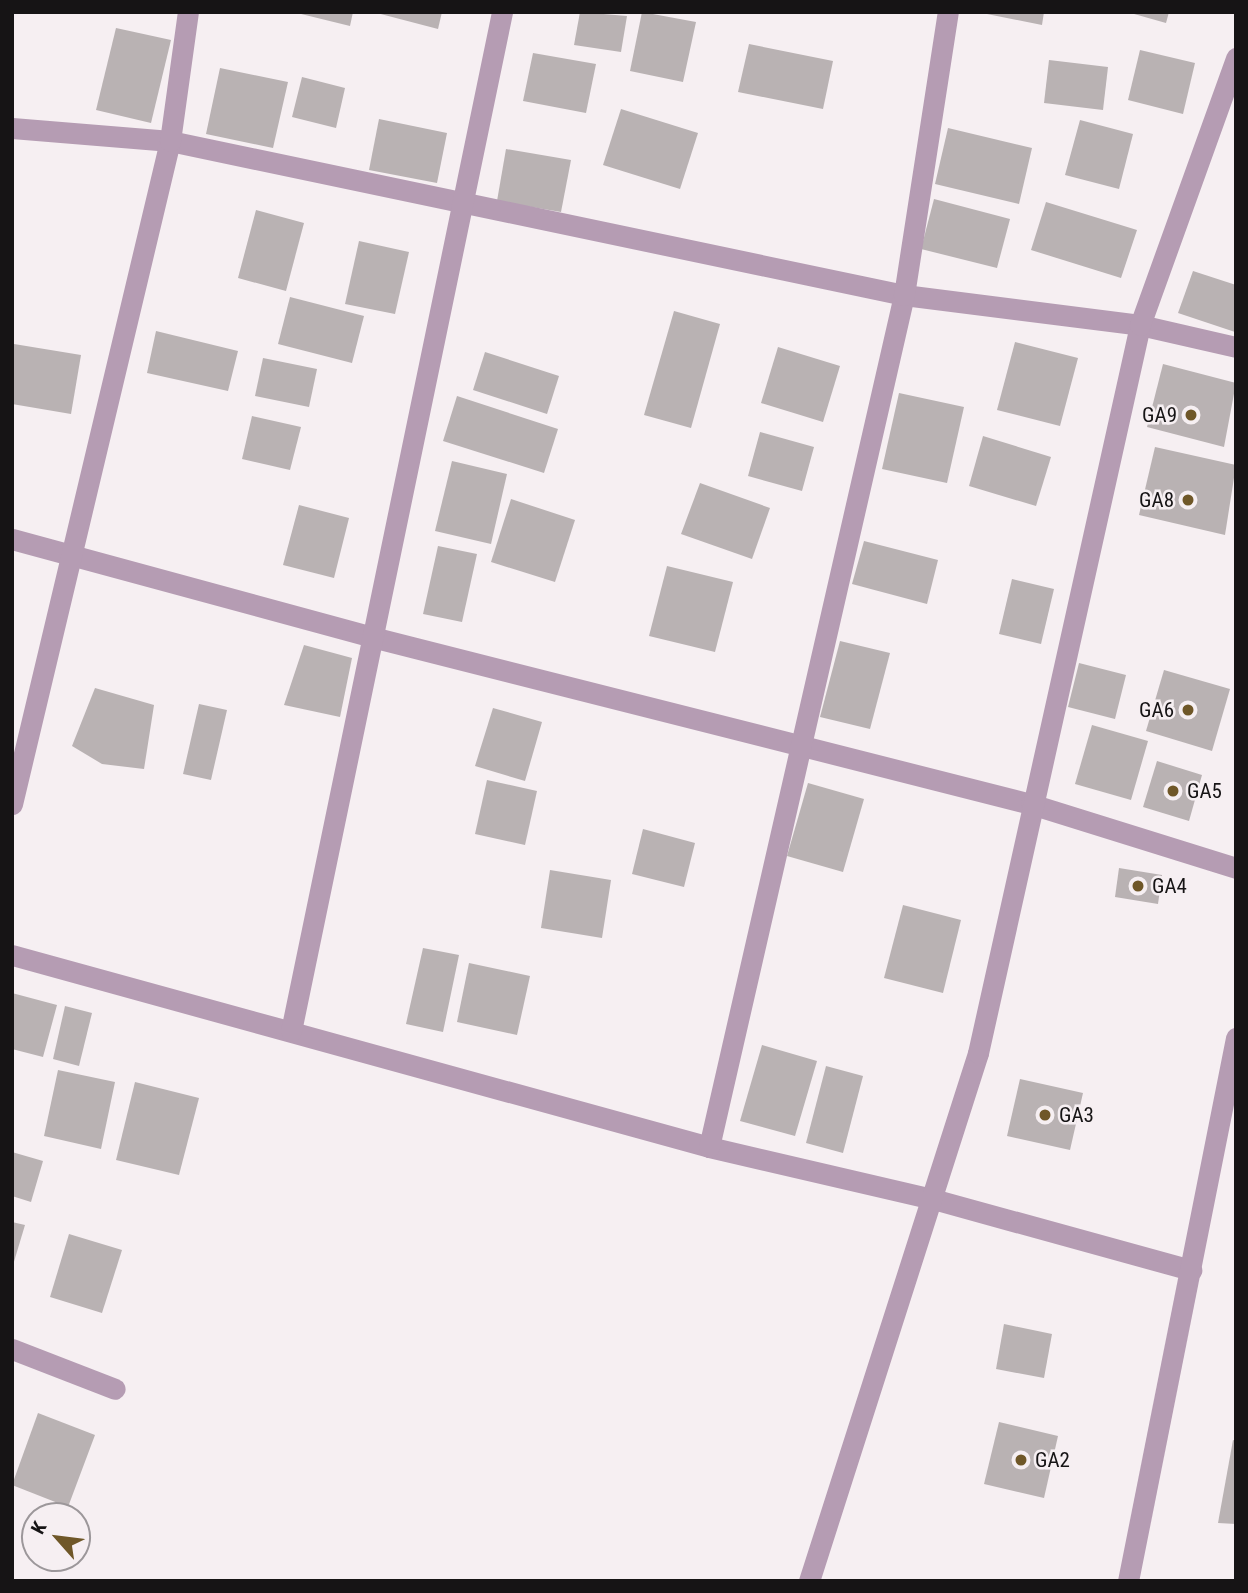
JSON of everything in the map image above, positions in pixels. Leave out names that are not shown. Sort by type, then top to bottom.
[{"type":"street","points":[[12,804],[74,555],[170,141],[188,12]]},
{"type":"street","points":[[291,1031],[376,638],[502,12]]},
{"type":"street","points":[[709,1147],[904,295],[948,12]]},
{"type":"street","points":[[809,1581],[978,1053],[1031,804],[1140,325],[1236,58]]},
{"type":"street","points":[[12,128],[170,141],[464,206],[904,295],[1140,325],[1236,347]]},
{"type":"street","points":[[12,538],[376,638],[1031,804],[1236,869]]},
{"type":"street","points":[[12,954],[709,1147],[933,1199],[1191,1270]]},
{"type":"street","points":[[1128,1581],[1236,1038]]},
{"type":"street","points":[[12,1349],[115,1389]]},
{"type":"building","points":[[293,12],[353,12],[350,26]]},
{"type":"building","points":[[373,12],[442,12],[438,29]]},
{"type":"building","points":[[580,12],[627,16],[621,52],[574,45]]},
{"type":"building","points":[[642,12],[696,22],[683,82],[630,71]]},
{"type":"building","points":[[977,12],[1044,12],[1042,25]]},
{"type":"building","points":[[1127,12],[1169,12],[1166,23]]},
{"type":"building","points":[[116,28],[171,40],[151,123],[96,110]]},
{"type":"building","points":[[749,44],[833,61],[823,109],[738,92]]},
{"type":"building","points":[[1140,50],[1195,63],[1183,114],[1128,100]]},
{"type":"building","points":[[533,53],[596,64],[586,113],[523,101]]},
{"type":"building","points":[[1049,60],[1108,67],[1103,110],[1044,103]]},
{"type":"building","points":[[220,68],[288,82],[273,148],[206,134]]},
{"type":"building","points":[[302,77],[345,88],[336,128],[292,117]]},
{"type":"building","points":[[621,109],[698,133],[680,189],[603,165]]},
{"type":"building","points":[[379,119],[447,133],[437,183],[369,170]]},
{"type":"building","points":[[1080,120],[1133,134],[1119,189],[1065,175]]},
{"type":"building","points":[[948,128],[1032,148],[1019,204],[935,184]]},
{"type":"building","points":[[506,149],[571,160],[561,212],[497,201]]},
{"type":"building","points":[[934,199],[1010,219],[997,268],[921,249]]},
{"type":"building","points":[[1046,202],[1137,230],[1121,278],[1031,250]]},
{"type":"building","points":[[256,210],[304,223],[286,291],[238,278]]},
{"type":"building","points":[[359,241],[409,252],[395,314],[345,304]]},
{"type":"building","points":[[1193,271],[1236,285],[1235,332],[1178,313]]},
{"type":"building","points":[[290,297],[364,316],[352,363],[278,344]]},
{"type":"building","points":[[674,311],[720,324],[691,428],[644,415]]},
{"type":"building","points":[[156,331],[238,351],[228,391],[147,373]]},
{"type":"building","points":[[1015,342],[1078,358],[1060,426],[997,410]]},
{"type":"building","points":[[14,344],[81,355],[71,414],[12,404]]},
{"type":"building","points":[[778,347],[840,366],[823,422],[761,403]]},
{"type":"building","points":[[485,352],[559,376],[547,414],[473,390]]},
{"type":"building","points":[[263,358],[317,369],[309,407],[255,396]]},
{"type":"building","name":"GA9","points":[[1163,364],[1236,383],[1224,447],[1147,427]]},
{"type":"building","points":[[899,393],[964,407],[947,483],[882,469]]},
{"type":"building","points":[[457,396],[558,429],[544,473],[443,441]]},
{"type":"building","points":[[252,416],[301,427],[290,470],[242,459]]},
{"type":"building","points":[[760,432],[814,447],[802,491],[748,476]]},
{"type":"building","points":[[983,436],[1051,457],[1036,506],[969,486]]},
{"type":"building","name":"GA8","points":[[1155,447],[1236,465],[1225,535],[1139,515]]},
{"type":"building","points":[[452,461],[507,474],[491,544],[435,531]]},
{"type":"building","points":[[700,483],[770,508],[752,559],[681,534]]},
{"type":"building","points":[[511,499],[575,520],[555,582],[491,562]]},
{"type":"building","points":[[299,505],[349,518],[334,578],[283,565]]},
{"type":"building","points":[[864,541],[938,560],[927,604],[852,584]]},
{"type":"building","points":[[438,546],[477,554],[462,622],[423,614]]},
{"type":"building","points":[[667,566],[733,582],[715,652],[649,636]]},
{"type":"building","points":[[1012,579],[1054,589],[1041,644],[999,634]]},
{"type":"building","points":[[840,641],[890,653],[870,729],[820,717]]},
{"type":"building","points":[[304,645],[352,658],[340,717],[284,705]]},
{"type":"building","points":[[1079,663],[1126,675],[1115,719],[1068,707]]},
{"type":"building","name":"GA6","points":[[1164,670],[1230,689],[1212,751],[1146,731]]},
{"type":"building","points":[[95,688],[154,705],[144,769],[102,764],[72,746]]},
{"type":"building","points":[[199,704],[227,710],[211,780],[183,774]]},
{"type":"building","points":[[493,708],[542,722],[525,781],[475,766]]},
{"type":"building","points":[[1092,725],[1148,741],[1131,800],[1075,784]]},
{"type":"building","name":"GA5","points":[[1157,761],[1202,775],[1189,821],[1143,807]]},
{"type":"building","points":[[487,780],[537,791],[525,845],[475,834]]},
{"type":"building","points":[[808,783],[864,799],[843,872],[787,856]]},
{"type":"building","points":[[643,829],[695,843],[684,887],[632,874]]},
{"type":"building","name":"GA4","points":[[1119,868],[1162,875],[1158,904],[1115,897]]},
{"type":"building","points":[[550,870],[611,880],[602,938],[541,928]]},
{"type":"building","points":[[903,905],[961,920],[943,993],[884,978]]},
{"type":"building","points":[[423,948],[459,955],[443,1032],[406,1024]]},
{"type":"building","points":[[469,963],[530,976],[517,1035],[457,1022]]},
{"type":"building","points":[[12,993],[57,1005],[43,1057],[12,1049]]},
{"type":"building","points":[[65,1006],[92,1013],[79,1066],[53,1059]]},
{"type":"building","points":[[762,1045],[817,1061],[795,1136],[740,1121]]},
{"type":"building","points":[[826,1066],[863,1076],[843,1153],[806,1143]]},
{"type":"building","points":[[58,1070],[115,1082],[101,1149],[44,1136]]},
{"type":"building","name":"GA3","points":[[1020,1079],[1083,1093],[1070,1150],[1007,1136]]},
{"type":"building","points":[[135,1082],[199,1098],[179,1175],[116,1160]]},
{"type":"building","points":[[12,1152],[43,1161],[31,1202],[12,1196]]},
{"type":"building","points":[[12,1222],[25,1225],[13,1265],[12,1265]]},
{"type":"building","points":[[69,1234],[122,1250],[102,1313],[50,1297]]},
{"type":"building","points":[[1004,1324],[1052,1334],[1044,1378],[996,1369]]},
{"type":"building","points":[[38,1413],[95,1435],[70,1502],[55,1502],[12,1485]]},
{"type":"building","name":"GA2","points":[[999,1422],[1058,1436],[1044,1498],[984,1484]]},
{"type":"building","points":[[1233,1440],[1236,1441],[1236,1524],[1218,1523]]},
{"type":"place","name":"GA9","points":[[1191,415]]},
{"type":"place","name":"GA8","points":[[1188,500]]},
{"type":"place","name":"GA6","points":[[1188,710]]},
{"type":"place","name":"GA5","points":[[1173,791]]},
{"type":"place","name":"GA4","points":[[1138,886]]},
{"type":"place","name":"GA3","points":[[1045,1115]]},
{"type":"place","name":"GA2","points":[[1021,1460]]}]
